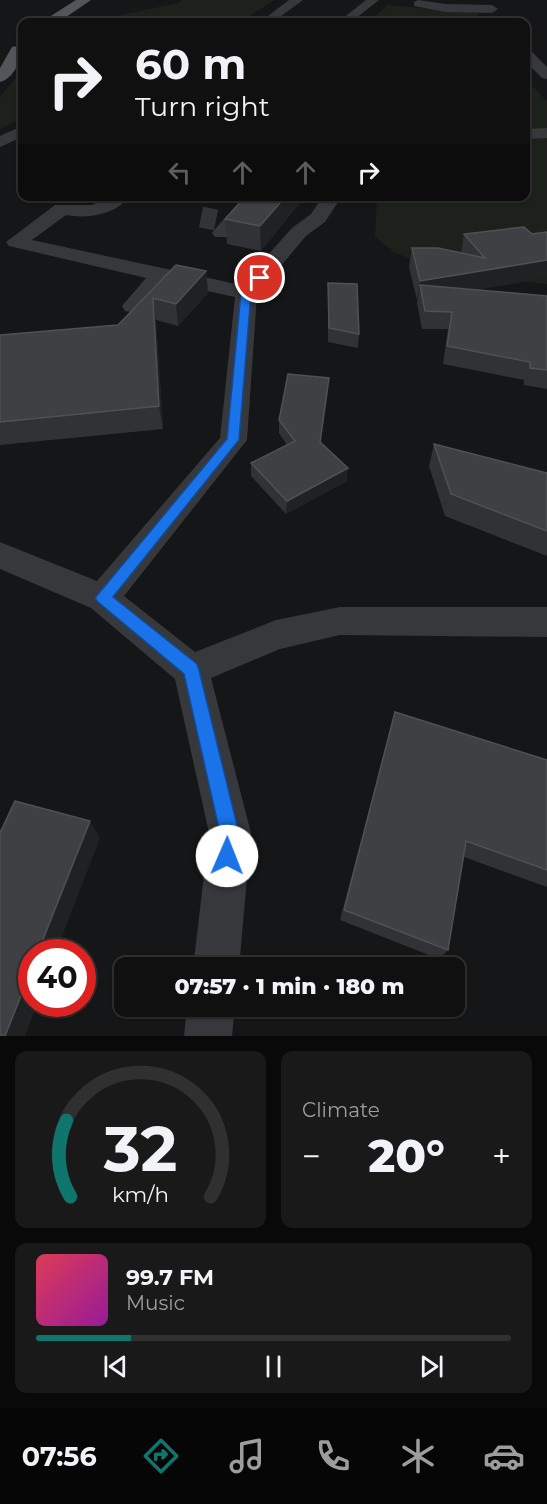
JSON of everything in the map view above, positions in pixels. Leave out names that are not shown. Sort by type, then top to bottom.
[{"type":"main road","points":[[45,15],[63,0]]},
{"type":"main road","points":[[45,15],[85,0]]},
{"type":"main road","points":[[0,63],[18,49]]},
{"type":"main road","points":[[0,77],[18,50]]},
{"type":"street","points":[[272,18],[297,0]]},
{"type":"street","points":[[350,18],[373,0]]},
{"type":"street","points":[[418,4],[446,8],[488,5],[498,18]]},
{"type":"street","points":[[530,58],[547,75]]},
{"type":"street","points":[[530,134],[547,133]]},
{"type":"street","points":[[4,148],[18,134]]},
{"type":"street","points":[[114,201],[99,211],[87,212],[52,206],[16,242],[246,293]]},
{"type":"street","points":[[223,225],[250,201]]},
{"type":"street","points":[[103,598],[233,440],[246,293],[299,232],[318,218],[330,201]]},
{"type":"street","points":[[133,306],[160,275]]},
{"type":"street","points":[[0,555],[103,598],[191,670],[230,833],[217,957]]},
{"type":"street","points":[[191,670],[276,635],[340,621],[547,622]]},
{"type":"street","points":[[208,1036],[211,1017]]},
{"type":"shaded area","points":[[182,0],[274,0],[246,18],[106,18],[179,3]]},
{"type":"shaded area","points":[[388,5],[478,13],[480,18],[373,18]]},
{"type":"shaded area","points":[[18,76],[18,120],[0,129],[0,97]]},
{"type":"shaded area","points":[[530,84],[547,101],[547,284],[501,279],[410,259],[394,252],[375,237],[377,201],[530,201]]},
{"type":"building","points":[[241,201],[282,201],[260,226],[225,219]]},
{"type":"building","points":[[524,227],[532,234],[547,232],[547,260],[420,281],[412,248],[438,248],[485,258],[464,234]]},
{"type":"building","points":[[176,265],[206,271],[176,304],[153,298],[159,406],[0,422],[0,335],[118,325]]},
{"type":"building","points":[[328,283],[357,284],[359,334],[329,328]]},
{"type":"building","points":[[420,285],[547,296],[547,370],[530,368],[530,362],[447,346],[452,312],[425,311]]},
{"type":"building","points":[[288,374],[329,378],[320,442],[348,468],[287,501],[251,463],[295,441],[279,420]]},
{"type":"building","points":[[434,444],[547,473],[547,531],[451,494]]},
{"type":"building","points":[[395,712],[547,760],[547,870],[466,841],[448,950],[344,910]]},
{"type":"building","points":[[15,801],[90,821],[43,939],[18,939],[18,1003],[5,1036],[0,1036],[0,833]]},
{"type":"tunnel","points":[[201,217],[216,220]]},
{"type":"route","points":[[227,856],[230,833],[191,670],[147,631],[103,598],[233,440],[246,293],[260,278]]}]
